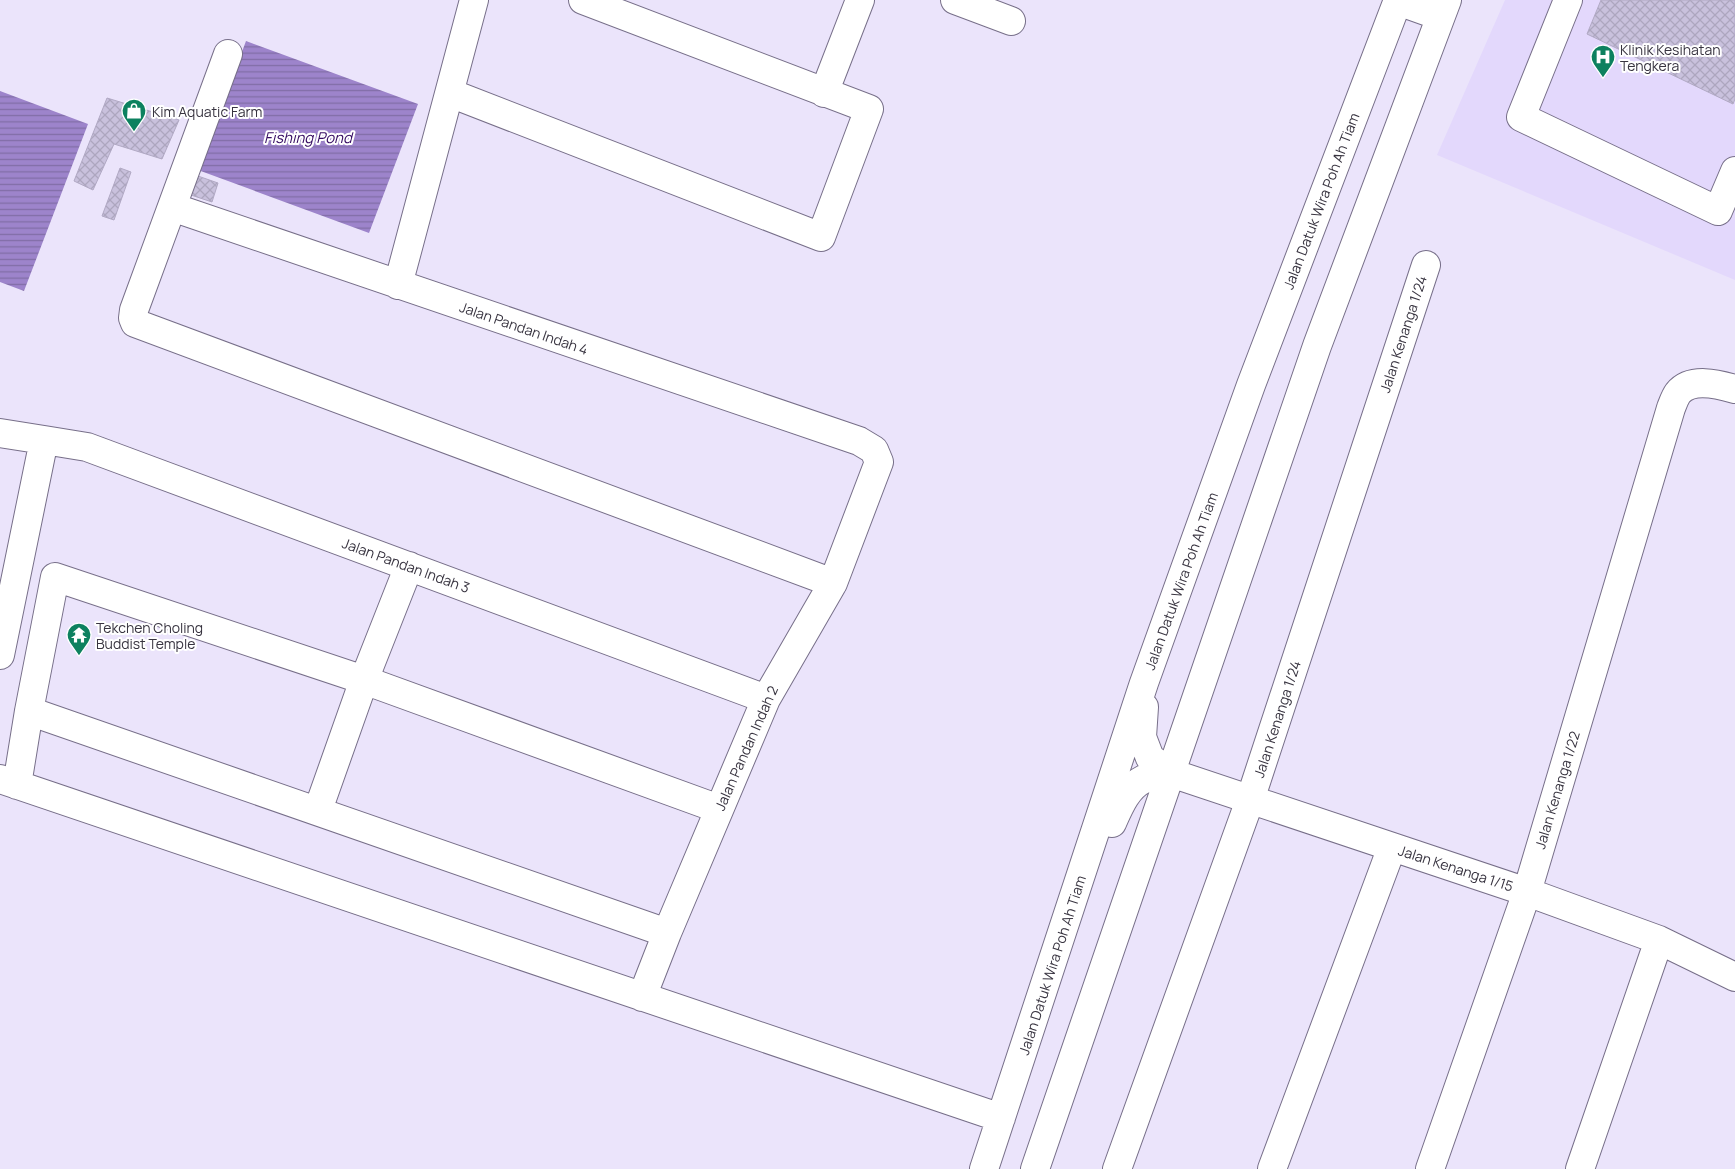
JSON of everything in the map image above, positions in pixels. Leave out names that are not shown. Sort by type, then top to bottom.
[{"type":"street","points":[[398,285],[474,0]]},
{"type":"street","points":[[450,93],[821,236],[869,109],[583,0]]},
{"type":"street","points":[[824,93],[860,0]]},
{"type":"street","points":[[955,0],[1011,21]]},
{"type":"street","points":[[1568,0],[1521,117],[1718,211],[1735,171]]},
{"type":"street","points":[[1035,1169],[1316,346],[1443,8],[1398,1]]},
{"type":"street","name":"Jalan Datuk Wira Poh Ah Tiam","points":[[984,1169],[1144,683],[1251,385],[1398,1]]},
{"type":"street","points":[[228,54],[134,310],[133,318],[135,322],[833,583]]},
{"type":"street","name":"Jalan Pandan Indah 4","points":[[172,207],[859,441],[874,450]]},
{"type":"street","name":"Jalan Kenanga 1/24","points":[[1117,1169],[1250,800],[1426,265]]},
{"type":"street","name":"Jalan Kenanga 1/22","points":[[1430,1169],[1527,892],[1671,408],[1678,392],[1691,384],[1710,383],[1735,389]]},
{"type":"street","name":"Jalan Pandan Indah 3","points":[[0,433],[87,447],[766,699]]},
{"type":"street","points":[[0,655],[44,440]]},
{"type":"street","name":"Jalan Pandan Indah 2","points":[[642,997],[667,933],[766,699],[833,583],[879,462],[874,450]]},
{"type":"street","points":[[318,810],[364,680],[409,566]]},
{"type":"street","points":[[719,809],[364,680],[55,577],[29,711],[9,782],[1001,1118]]},
{"type":"street","points":[[1144,683],[1142,737],[1150,758],[1171,773]]},
{"type":"street","points":[[29,711],[667,933]]},
{"type":"street","points":[[1048,975],[1082,904],[1117,811],[1129,791],[1144,779],[1171,773]]},
{"type":"street","name":"Jalan Kenanga 1/15","points":[[1171,773],[1527,892],[1659,940],[1735,977]]},
{"type":"street","points":[[1272,1169],[1392,847]]},
{"type":"street","points":[[1580,1169],[1659,940]]},
{"type":"shaded area","name":"Klinik Kesihatan Tengkera","points":[[1505,0],[1735,0],[1735,280],[1437,155]]},
{"type":"water","name":"Fishing Pond","points":[[246,41],[418,104],[369,233],[198,170]]},
{"type":"water","points":[[0,91],[88,124],[24,291],[0,282]]},
{"type":"building","points":[[1601,0],[1735,0],[1735,99],[1733,104],[1587,34]]},
{"type":"building","name":"Kim Aquatic Farm","points":[[107,98],[179,120],[162,159],[114,144],[93,190],[74,181]]},
{"type":"building","points":[[120,168],[131,172],[114,220],[102,216]]},
{"type":"building","points":[[195,175],[218,183],[212,202],[188,194]]},
{"type":"place","name":"Klinik Kesihatan Tengkera","points":[[1603,78]]},
{"type":"place","name":"Kim Aquatic Farm","points":[[134,132]]},
{"type":"place","name":"Tekchen Choling Buddist Temple","points":[[79,656]]}]
